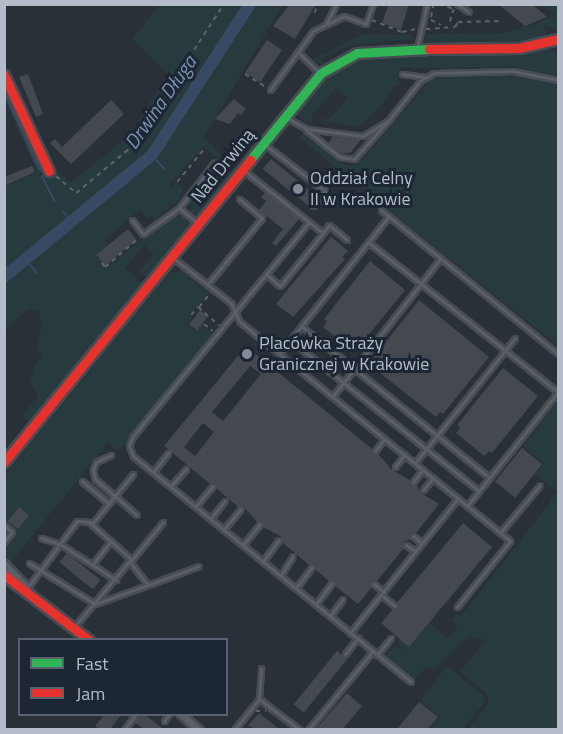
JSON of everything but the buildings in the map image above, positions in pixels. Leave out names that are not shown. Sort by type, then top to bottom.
[{"type":"street","name":"Nad Drwiną","points":[[4,462],[321,73],[357,53],[417,48],[519,48],[558,39]]},
{"type":"street","points":[[4,75],[49,171]]},
{"type":"street","points":[[4,564],[27,588],[88,638]]},
{"type":"street","points":[[4,574],[27,588]]},
{"type":"street","points":[[183,716],[199,729]]},
{"type":"lane","points":[[326,25],[336,4]]},
{"type":"lane","points":[[270,90],[313,31],[344,16],[366,24],[373,4]]},
{"type":"lane","points":[[417,48],[427,4]]},
{"type":"lane","points":[[457,4],[469,12]]},
{"type":"lane","points":[[298,52],[321,73]]},
{"type":"lane","points":[[402,74],[426,77],[442,72],[513,71],[558,80]]},
{"type":"lane","points":[[284,117],[349,159],[358,157],[426,77]]},
{"type":"lane","points":[[298,124],[363,136],[388,121]]},
{"type":"lane","points":[[263,143],[325,191],[313,206]]},
{"type":"lane","points":[[132,220],[143,234],[179,208],[215,162]]},
{"type":"lane","points":[[242,169],[322,233]]},
{"type":"lane","points":[[207,285],[262,218],[239,199]]},
{"type":"lane","points":[[179,208],[197,223]]},
{"type":"lane","points":[[381,210],[558,354]]},
{"type":"lane","points":[[280,353],[389,216]]},
{"type":"lane","points":[[309,222],[131,441],[133,456],[411,682]]},
{"type":"lane","points":[[266,274],[280,286],[329,225],[347,240]]},
{"type":"lane","points":[[368,242],[558,392],[467,506]]},
{"type":"lane","points":[[171,256],[235,311],[240,322],[510,541],[457,607]]},
{"type":"lane","points":[[333,396],[441,258]]},
{"type":"lane","points":[[302,326],[489,477]]},
{"type":"lane","points":[[415,463],[515,338]]},
{"type":"lane","points":[[290,340],[479,491]]},
{"type":"lane","points":[[375,452],[385,438]]},
{"type":"lane","points":[[153,471],[168,453]]},
{"type":"lane","points":[[394,467],[405,454]]},
{"type":"lane","points":[[111,455],[96,462],[93,470],[95,479],[137,515]]},
{"type":"lane","points":[[171,486],[186,469]]},
{"type":"lane","points":[[412,482],[423,469]]},
{"type":"lane","points":[[92,524],[133,474]]},
{"type":"lane","points":[[423,490],[433,478]]},
{"type":"lane","points":[[82,481],[109,504]]},
{"type":"lane","points":[[501,533],[540,485]]},
{"type":"lane","points":[[196,506],[213,486]]},
{"type":"lane","points":[[350,633],[458,498]]},
{"type":"lane","points":[[211,518],[225,501]]},
{"type":"lane","points":[[224,529],[241,509]]},
{"type":"lane","points":[[27,588],[77,521],[86,520],[111,541],[148,585]]},
{"type":"lane","points":[[74,627],[163,522]]},
{"type":"lane","points":[[243,545],[260,524]]},
{"type":"lane","points":[[4,525],[12,532],[4,542]]},
{"type":"lane","points":[[413,536],[422,543]]},
{"type":"lane","points":[[41,538],[60,544],[116,580]]},
{"type":"lane","points":[[263,561],[279,540]]},
{"type":"lane","points":[[92,565],[111,541]]},
{"type":"lane","points":[[406,545],[416,551]]},
{"type":"lane","points":[[280,575],[293,556]]},
{"type":"lane","points":[[29,563],[95,604]]},
{"type":"lane","points":[[95,604],[199,566]]},
{"type":"lane","points":[[296,588],[312,567]]},
{"type":"lane","points":[[316,604],[332,584]]},
{"type":"lane","points":[[374,584],[395,606]]},
{"type":"lane","points":[[330,616],[343,599]]},
{"type":"lane","points":[[345,654],[358,638]]},
{"type":"lane","points":[[377,655],[391,638]]},
{"type":"lane","points":[[308,729],[373,651]]},
{"type":"lane","points":[[234,729],[259,699],[261,668]]},
{"type":"lane","points":[[259,699],[300,729]]},
{"type":"lane","points":[[124,729],[134,716]]},
{"type":"lane","points":[[164,721],[168,716]]},
{"type":"path","points":[[49,171],[76,194],[121,156],[156,113],[224,4]]},
{"type":"path","points":[[314,12],[319,4]]},
{"type":"path","points":[[434,4],[431,20],[441,25]]},
{"type":"path","points":[[439,4],[454,9],[450,22]]},
{"type":"path","points":[[375,12],[372,20],[392,29],[402,32],[416,29]]},
{"type":"path","points":[[426,29],[455,27],[458,22],[500,21]]},
{"type":"path","points":[[177,182],[204,149]]},
{"type":"path","points":[[102,263],[105,267],[143,234]]},
{"type":"path","points":[[191,315],[211,292]]},
{"type":"path","points":[[198,308],[219,325]]},
{"type":"path","points":[[204,324],[216,334]]},
{"type":"path","points":[[250,710],[276,711]]},
{"type":"green space","points":[[160,5],[283,5],[204,136],[235,171],[200,215],[191,214],[189,201],[195,202],[225,165],[204,147],[169,184],[171,188],[177,183],[183,188],[179,200],[154,220],[151,216],[147,219],[140,210],[105,239],[108,245],[96,255],[106,268],[172,215],[181,215],[190,224],[148,279],[138,272],[154,254],[144,245],[125,268],[143,284],[31,423],[22,415],[38,396],[30,382],[35,364],[42,357],[36,347],[41,330],[40,311],[28,309],[5,330],[4,187],[37,172],[5,101],[4,85],[43,169],[39,176],[50,177],[56,173],[44,156],[70,183],[129,136],[168,74],[132,39]]},
{"type":"green space","points":[[543,5],[558,5],[558,30],[544,25],[547,39],[486,45],[429,45],[425,42],[426,34],[502,33],[533,25],[555,15]]},
{"type":"green space","points":[[361,35],[412,35],[412,39],[350,45],[321,59],[326,65],[311,60]]},
{"type":"green space","points":[[553,49],[558,57],[558,76],[514,67],[399,68],[399,84],[392,87],[393,91],[387,94],[388,98],[360,127],[322,121],[324,117],[328,120],[348,98],[336,88],[311,116],[312,122],[304,122],[297,113],[321,81],[353,60],[400,54]]},
{"type":"green space","points":[[516,75],[558,84],[558,346],[299,138],[303,134],[341,164],[350,165],[364,158],[430,80],[443,76]]},
{"type":"green space","points":[[182,271],[209,293],[189,315],[192,318],[188,324],[196,331],[201,325],[213,334],[119,451],[108,443],[11,562],[5,557],[4,476],[168,274]]},
{"type":"green space","points":[[558,400],[558,492],[535,475],[544,463],[523,446]]},
{"type":"green space","points":[[558,492],[558,729],[468,729],[489,703],[487,694],[460,672],[486,640],[468,636],[435,669],[426,667],[414,680],[385,657],[396,644],[407,652],[397,642],[400,639],[410,647],[429,623],[448,638],[458,626],[452,620],[457,614],[461,616]]},
{"type":"green space","points":[[447,666],[484,696],[485,702],[462,729],[431,729],[440,717],[420,701]]},
{"type":"waterway","name":"Drwina Długa","points":[[4,277],[152,155],[250,4]]},
{"type":"waterway","points":[[4,92],[39,169]]},
{"type":"waterway","points":[[152,155],[164,169]]},
{"type":"waterway","points":[[42,176],[54,201]]},
{"type":"waterway","points":[[63,212],[72,222]]},
{"type":"waterway","points":[[26,260],[37,273]]},
{"type":"traffic: fast","points":[[250,160],[321,73],[357,53],[429,49]]},
{"type":"traffic: jam","points":[[429,49],[519,48],[558,39]]},
{"type":"traffic: jam","points":[[4,75],[49,171]]},
{"type":"traffic: jam","points":[[4,462],[250,160]]},
{"type":"traffic: jam","points":[[4,575],[86,638]]},
{"type":"place","name":"Oddział Celny II w Krakowie","points":[[298,189]]},
{"type":"place","name":"Placówka Straży Granicznej w Krakowie","points":[[247,354]]}]
